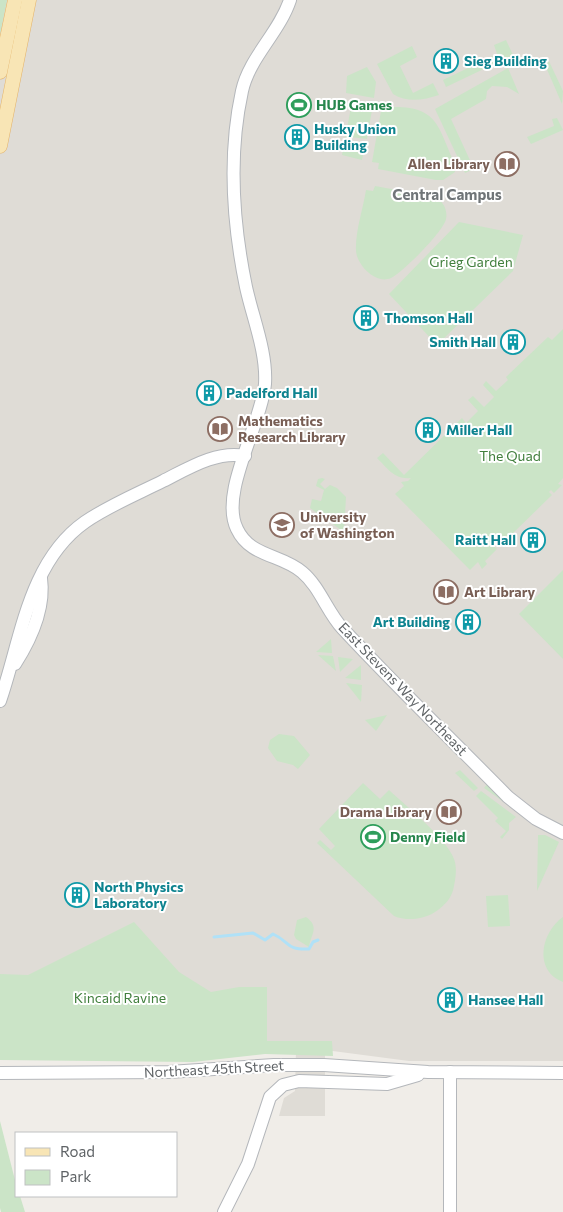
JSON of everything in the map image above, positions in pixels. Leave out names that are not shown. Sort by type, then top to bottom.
[{"type":"main road","points":[[0,72],[15,0]]},
{"type":"main road","points":[[0,146],[29,0]]},
{"type":"main road","points":[[0,82],[7,77],[10,65],[18,56]]},
{"type":"street","name":"East Stevens Way Northeast","points":[[290,0],[275,33],[246,78],[236,136],[234,188],[238,238],[265,368],[263,397],[232,504],[232,517],[241,537],[256,551],[301,570],[309,578],[341,626],[508,797],[536,819],[563,833]]},
{"type":"street","points":[[0,702],[9,674],[22,654],[36,620],[43,594],[41,578],[51,557],[65,539],[96,515],[191,467],[221,456],[245,456]]},
{"type":"street","name":"Northeast 45th Street","points":[[0,1073],[169,1072],[274,1065],[364,1067],[428,1072],[563,1073]]},
{"type":"street","name":"Northeast 45th Street","points":[[224,1212],[250,1160],[270,1097],[279,1088],[288,1083],[299,1081],[387,1084],[428,1072]]},
{"type":"street","points":[[450,1072],[450,1212]]},
{"type":"shaded area","name":"University of Washington","points":[[0,0],[563,0],[563,1061],[409,1061],[325,1050],[325,1116],[279,1116],[284,1098],[295,1091],[296,1050],[0,1060]]},
{"type":"green space","points":[[0,0],[7,0],[0,35]]},
{"type":"green space","points":[[506,40],[513,55],[446,87],[443,80],[497,54],[494,45]]},
{"type":"green space","points":[[412,46],[417,57],[400,66],[413,93],[433,83],[439,95],[410,100],[393,94],[377,64]]},
{"type":"green space","points":[[547,57],[563,91],[562,104],[542,58]]},
{"type":"green space","points":[[367,67],[376,82],[374,98],[346,93],[347,76]]},
{"type":"green space","points":[[508,68],[519,94],[507,87],[492,86],[487,91],[486,99],[451,119],[474,169],[465,173],[435,109]]},
{"type":"green space","points":[[351,107],[372,110],[367,139],[350,137],[349,141],[365,144],[362,160],[342,155]]},
{"type":"green space","points":[[392,107],[419,110],[435,122],[455,164],[455,172],[443,180],[436,180],[378,169],[379,163],[372,162],[381,111]]},
{"type":"green space","points":[[557,118],[563,130],[531,144],[527,137],[554,126],[552,119]]},
{"type":"green space","points":[[375,186],[435,197],[443,203],[446,209],[444,225],[431,241],[397,274],[385,279],[379,279],[368,272],[360,262],[356,251],[358,228],[366,190],[373,191]]},
{"type":"green space","name":"Grieg Garden","points":[[459,222],[523,235],[513,271],[437,345],[389,294]]},
{"type":"green space","name":"The Quad","points":[[563,329],[563,478],[558,484],[562,485],[554,493],[551,490],[549,492],[552,495],[506,540],[503,538],[494,546],[497,549],[485,561],[487,564],[482,569],[478,562],[470,570],[395,494],[404,486],[401,482],[408,481],[411,478],[396,475],[388,470],[377,458],[383,453],[404,475],[462,418],[466,423],[478,411],[468,400],[473,396],[484,407],[494,397],[483,385],[486,381],[496,391],[508,380],[506,377],[548,337],[552,340]]},
{"type":"green space","points":[[318,479],[325,479],[320,484],[325,489],[330,485],[337,488],[346,497],[344,532],[310,508],[312,499],[321,501],[324,490],[316,486]]},
{"type":"green space","points":[[563,570],[563,659],[519,614]]},
{"type":"green space","points":[[331,639],[332,653],[316,652]]},
{"type":"green space","points":[[318,655],[333,656],[336,671]]},
{"type":"green space","points":[[338,657],[353,659],[340,672]]},
{"type":"green space","points":[[361,665],[361,680],[345,678]]},
{"type":"green space","points":[[346,683],[362,685],[361,702]]},
{"type":"green space","points":[[387,715],[376,731],[365,720]]},
{"type":"green space","points":[[279,734],[294,736],[310,755],[298,769],[293,765],[277,761],[268,748],[270,740]]},
{"type":"green space","points":[[460,770],[478,788],[474,791],[455,773]]},
{"type":"green space","name":"Denny Field","points":[[363,783],[380,799],[389,790],[435,833],[450,851],[456,869],[453,890],[446,902],[433,913],[411,919],[394,916],[317,843],[320,840],[331,850],[335,846],[319,829]]},
{"type":"green space","points":[[488,783],[519,813],[484,788]]},
{"type":"green space","points":[[481,791],[516,817],[509,823],[509,830],[502,839],[500,837],[506,831],[495,821],[498,818],[476,796]]},
{"type":"green space","points":[[538,835],[545,835],[559,842],[537,891]]},
{"type":"green space","points":[[508,895],[510,926],[488,927],[486,896]]},
{"type":"green space","points":[[306,917],[314,927],[309,947],[296,939],[294,935],[297,920]]},
{"type":"green space","points":[[563,917],[563,982],[553,977],[547,969],[544,961],[544,951],[545,941],[550,932]]},
{"type":"green space","name":"Kincaid Ravine","points":[[134,922],[179,972],[211,992],[239,987],[267,987],[267,1041],[332,1041],[333,1056],[265,1054],[193,1062],[0,1060],[0,974],[28,975]]},
{"type":"green space","points":[[0,1121],[15,1180],[15,1197],[20,1197],[25,1212],[1,1212]]},
{"type":"waterway","points":[[214,937],[253,933],[265,940],[273,934],[292,947],[301,949],[309,949],[313,942],[318,940]]},
{"type":"place","name":"Sieg Building","points":[[446,61]]},
{"type":"place","name":"HUB Games","points":[[299,105]]},
{"type":"place","name":"Husky Union Building","points":[[297,137]]},
{"type":"place","name":"Allen Library","points":[[507,164]]},
{"type":"place","name":"Thomson Hall","points":[[366,318]]},
{"type":"place","name":"Smith Hall","points":[[513,342]]},
{"type":"place","name":"Padelford Hall","points":[[209,393]]},
{"type":"place","name":"Mathematics Research Library","points":[[220,429]]},
{"type":"place","name":"Miller Hall","points":[[428,430]]},
{"type":"place","name":"University of Washington","points":[[282,525]]},
{"type":"place","name":"Raitt Hall","points":[[533,540]]},
{"type":"place","name":"Art Library","points":[[446,592]]},
{"type":"place","name":"Art Building","points":[[468,622]]},
{"type":"place","name":"Drama Library","points":[[449,812]]},
{"type":"place","name":"Denny Field","points":[[373,837]]},
{"type":"place","name":"North Physics Laboratory","points":[[77,895]]},
{"type":"place","name":"Hansee Hall","points":[[450,1000]]},
{"type":"district","name":"Central Campus","points":[[447,195]]}]
